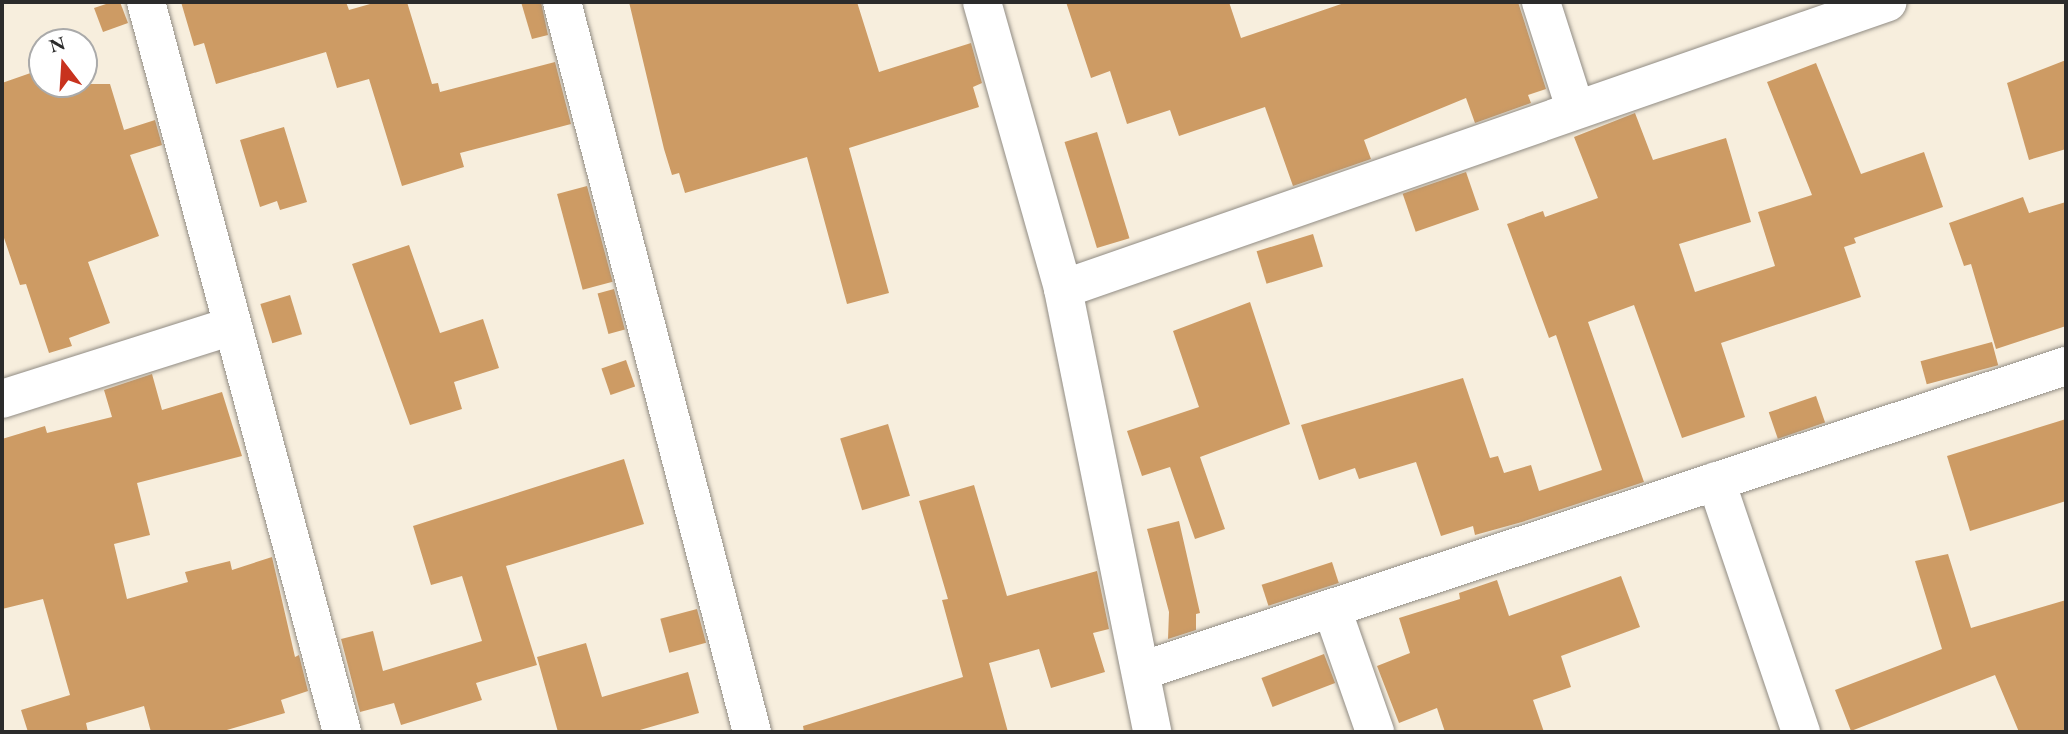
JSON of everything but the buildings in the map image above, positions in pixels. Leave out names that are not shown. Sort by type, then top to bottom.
[{"type":"street","points":[[146,2],[342,732]]},
{"type":"street","points":[[562,2],[752,732]]},
{"type":"street","points":[[982,2],[1063,289],[1152,732]]},
{"type":"street","points":[[1541,2],[1575,108]]},
{"type":"street","points":[[1063,289],[1522,132],[1575,108],[1888,2]]},
{"type":"street","points":[[2,399],[232,326]]},
{"type":"street","points":[[1141,671],[2066,366]]},
{"type":"street","points":[[1716,481],[1801,732]]},
{"type":"street","points":[[1332,609],[1375,732]]}]
